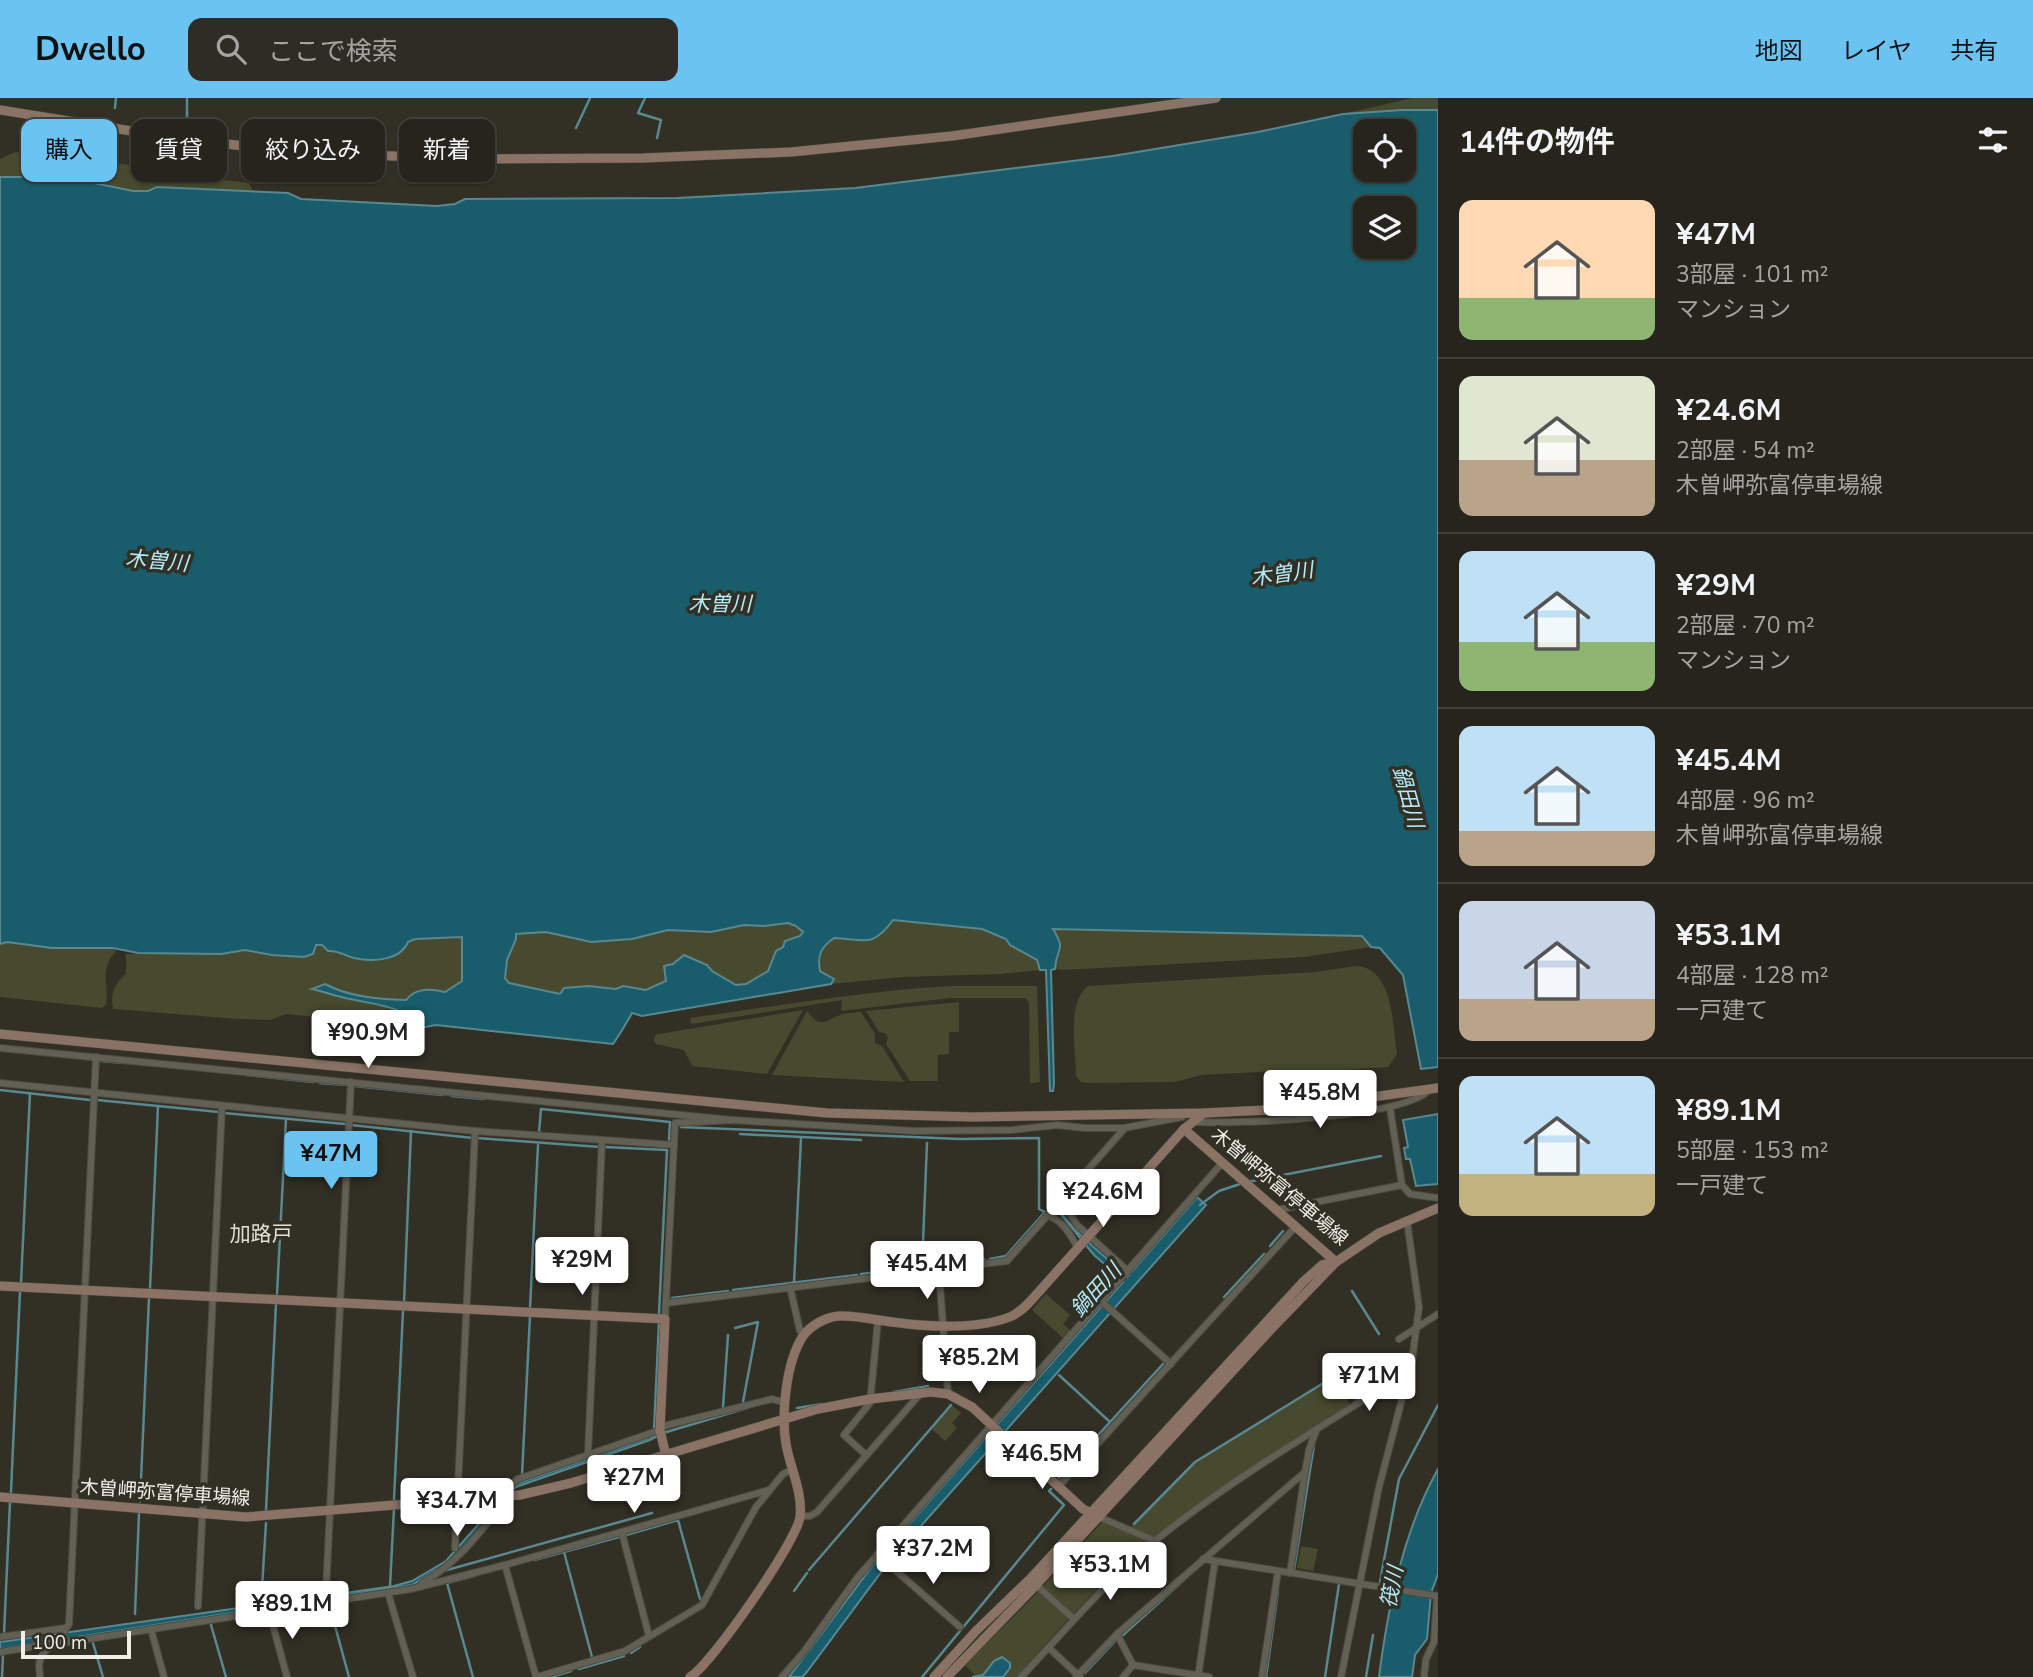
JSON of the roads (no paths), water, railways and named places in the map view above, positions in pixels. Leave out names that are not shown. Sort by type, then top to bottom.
[{"type":"street","points":[[0,110],[175,138],[288,151],[456,159],[643,158],[791,152],[952,136],[1216,98]]},
{"type":"street","points":[[0,1034],[827,1113],[973,1117],[1204,1113],[1286,1109],[1434,1089]]},
{"type":"street","points":[[0,1048],[732,1120],[914,1131],[1012,1130],[1057,1125],[1124,1128],[1204,1113]]},
{"type":"street","points":[[40,1677],[41,1657],[55,1644],[69,1624],[96,1057]]},
{"type":"street","points":[[326,1591],[351,1082]]},
{"type":"street","points":[[0,1083],[475,1131],[674,1145]]},
{"type":"street","points":[[1195,1122],[1294,1119],[1390,1108],[1424,1096],[1434,1089]]},
{"type":"street","points":[[198,1606],[222,1106]]},
{"type":"street","points":[[1390,1108],[1402,1185],[1410,1194],[1438,1198]]},
{"type":"street","points":[[1184,1129],[1204,1113]]},
{"type":"street","points":[[666,1456],[661,1432],[675,1124],[732,1120]]},
{"type":"street","points":[[666,1303],[1007,1261],[1124,1128]]},
{"type":"street","name":"木曽岬弥富停車場線","points":[[805,1334],[818,1323],[837,1316],[942,1326],[989,1322],[1014,1315],[1026,1306],[1184,1129],[1336,1262],[1379,1233],[1438,1208]]},
{"type":"street","points":[[455,1548],[475,1131]]},
{"type":"street","points":[[588,1454],[603,1141]]},
{"type":"street","points":[[782,1677],[857,1578],[1223,1162]]},
{"type":"street","points":[[1276,1210],[1402,1185]]},
{"type":"street","points":[[1058,1205],[1072,1218],[1084,1242]]},
{"type":"street","points":[[1048,1216],[1057,1219],[1126,1272]]},
{"type":"street","points":[[1341,1677],[1379,1488],[1412,1361],[1419,1307],[1407,1220]]},
{"type":"street","points":[[1059,1486],[1296,1226]]},
{"type":"street","points":[[947,1677],[1037,1585],[1095,1515],[1304,1281],[1322,1265],[1336,1262]]},
{"type":"street","points":[[933,1270],[940,1285],[948,1394],[964,1402],[1083,1509],[1155,1541]]},
{"type":"street","points":[[0,1286],[665,1319]]},
{"type":"street","points":[[690,1677],[705,1664],[749,1604],[790,1543],[800,1516],[799,1495],[786,1445],[785,1419],[794,1356],[805,1334],[800,1331],[790,1287]]},
{"type":"street","points":[[1102,1302],[1171,1364]]},
{"type":"street","points":[[1399,1339],[1438,1314]]},
{"type":"street","points":[[866,1455],[844,1435],[870,1403],[878,1320]]},
{"type":"street","points":[[1021,1677],[1114,1578],[1155,1541],[1217,1494],[1408,1372]]},
{"type":"street","points":[[800,1516],[810,1516],[817,1512],[921,1393]]},
{"type":"street","name":"木曽岬弥富停車場線","points":[[0,1497],[246,1517],[503,1496],[546,1491],[785,1419],[870,1399],[921,1393],[948,1394]]},
{"type":"street","points":[[411,1589],[439,1573],[456,1559],[518,1479],[588,1454],[772,1399],[786,1402]]},
{"type":"street","points":[[1290,1573],[1309,1450],[1316,1431]]},
{"type":"street","points":[[505,1565],[537,1677],[625,1651],[702,1605],[756,1507],[783,1474],[793,1469]]},
{"type":"street","points":[[1049,1647],[1078,1676],[1117,1634],[1305,1472]]},
{"type":"street","points":[[0,1652],[411,1589],[622,1533],[769,1490]]},
{"type":"street","points":[[934,1677],[1095,1515]]},
{"type":"street","points":[[622,1533],[649,1636]]},
{"type":"street","points":[[879,1555],[960,1627]]},
{"type":"street","points":[[1203,1559],[1436,1596],[1434,1642],[1426,1659],[1424,1677]]},
{"type":"street","points":[[1198,1676],[1216,1561]]},
{"type":"street","points":[[1262,1677],[1278,1571]]},
{"type":"street","points":[[1037,1585],[1074,1619]]},
{"type":"street","points":[[388,1593],[413,1677]]},
{"type":"street","points":[[270,1611],[287,1677]]},
{"type":"street","points":[[0,1637],[66,1628]]},
{"type":"street","points":[[151,1629],[164,1677]]},
{"type":"street","points":[[1117,1634],[1133,1665]]},
{"type":"street","points":[[1133,1665],[1209,1677]]},
{"type":"street","points":[[1123,1677],[1133,1665]]},
{"type":"water","name":"木曽川","points":[[1438,110],[1438,1067],[1421,1069],[1403,975],[1380,948],[1371,947],[1362,936],[1053,929],[1060,946],[1055,969],[1051,970],[1053,1091],[1050,1091],[1046,970],[1040,970],[1037,960],[1010,945],[1006,939],[982,929],[893,920],[873,939],[834,938],[823,948],[819,960],[820,971],[834,979],[831,984],[642,1016],[632,1013],[613,1044],[436,1025],[421,1028],[414,1020],[397,1010],[312,989],[325,984],[354,995],[406,1000],[419,991],[445,992],[462,981],[462,937],[415,939],[408,942],[399,953],[385,959],[369,960],[328,951],[322,945],[316,945],[313,954],[304,957],[245,950],[221,954],[138,953],[113,948],[52,948],[7,942],[0,944],[0,177],[21,177],[21,182],[89,182],[133,191],[148,191],[157,187],[288,193],[301,199],[437,206],[455,204],[465,199],[678,198],[855,188],[1113,156],[1258,132],[1343,114]],"holes":[[[788,923],[803,932],[800,936],[785,941],[783,947],[776,951],[768,971],[746,984],[736,985],[712,971],[707,965],[684,955],[673,964],[664,966],[666,981],[646,990],[623,986],[616,989],[588,986],[564,988],[560,994],[509,983],[505,978],[507,960],[516,934],[546,932],[591,942],[632,939],[668,930],[711,932],[744,925]]]},
{"type":"water","points":[[1438,1114],[1438,1184],[1416,1186],[1410,1159],[1406,1159],[1404,1148],[1408,1147],[1403,1120]]},
{"type":"water","points":[[1048,1178],[1059,1179],[1054,1194],[1061,1213],[1078,1233],[1114,1265],[1110,1269],[1094,1255],[1054,1206]]},
{"type":"water","points":[[1197,1197],[1206,1205],[888,1563],[806,1673],[802,1677],[789,1677],[873,1565],[1123,1282],[1115,1273],[1118,1270],[1127,1277]]},
{"type":"water","points":[[665,1432],[650,1440],[516,1487],[508,1493],[455,1558],[412,1585],[0,1649],[0,1642],[394,1586],[412,1581],[446,1561],[513,1485]]},
{"type":"water","points":[[1438,1469],[1438,1574],[1431,1593],[1427,1639],[1415,1655],[1412,1677],[1379,1677],[1392,1597],[1406,1544]]},
{"type":"water","points":[[1002,1657],[1010,1663],[1010,1668],[1003,1677],[972,1677],[983,1675],[994,1661]]},
{"type":"waterway","points":[[115,108],[116,98]]},
{"type":"waterway","points":[[187,98],[187,119]]},
{"type":"waterway","points":[[576,128],[590,98]]},
{"type":"waterway","points":[[645,98],[638,113],[661,120],[657,138]]},
{"type":"waterway","points":[[100,1061],[126,1063]]},
{"type":"waterway","points":[[246,1075],[313,1082]]},
{"type":"waterway","points":[[320,1083],[347,1085]]},
{"type":"waterway","points":[[355,1086],[443,1095]]},
{"type":"waterway","points":[[0,1090],[90,1100]]},
{"type":"waterway","points":[[21,1283],[30,1093]]},
{"type":"waterway","points":[[452,1096],[484,1099]]},
{"type":"waterway","points":[[97,1100],[219,1112]]},
{"type":"waterway","points":[[150,1289],[158,1106]]},
{"type":"waterway","points":[[539,1133],[541,1109],[670,1122],[669,1140]]},
{"type":"waterway","points":[[224,1113],[345,1124]]},
{"type":"waterway","points":[[277,1294],[286,1119]]},
{"type":"waterway","points":[[351,1125],[473,1138]]},
{"type":"waterway","points":[[681,1127],[959,1139],[1039,1138],[1039,1209],[1045,1212],[1006,1256],[990,1259]]},
{"type":"waterway","points":[[404,1303],[411,1131]]},
{"type":"waterway","points":[[740,1134],[861,1140]]},
{"type":"waterway","points":[[477,1138],[600,1147]]},
{"type":"waterway","points":[[794,1283],[801,1138]]},
{"type":"waterway","points":[[922,1267],[927,1143]]},
{"type":"waterway","points":[[530,1308],[538,1145]]},
{"type":"waterway","points":[[605,1147],[667,1150],[659,1313]]},
{"type":"waterway","name":"鍋田川","points":[[1247,1182],[1381,1156]]},
{"type":"waterway","name":"鍋田川","points":[[1200,1205],[1219,1191],[1240,1184]]},
{"type":"waterway","points":[[1270,1246],[1283,1231]]},
{"type":"waterway","points":[[1224,1297],[1264,1254]]},
{"type":"waterway","points":[[861,1274],[984,1259]]},
{"type":"waterway","points":[[733,1290],[857,1275]]},
{"type":"waterway","points":[[11,1492],[20,1291]]},
{"type":"waterway","points":[[672,1298],[728,1291]]},
{"type":"waterway","points":[[1352,1291],[1379,1334]]},
{"type":"waterway","points":[[140,1502],[149,1298]]},
{"type":"waterway","points":[[266,1510],[276,1304]]},
{"type":"waterway","points":[[394,1499],[403,1311]]},
{"type":"waterway","points":[[522,1475],[530,1316]]},
{"type":"waterway","points":[[735,1328],[758,1322],[743,1402]]},
{"type":"waterway","points":[[654,1431],[659,1323]]},
{"type":"waterway","points":[[723,1407],[728,1335]]},
{"type":"waterway","points":[[1059,1478],[1163,1364]]},
{"type":"waterway","points":[[1059,1375],[1110,1422]]},
{"type":"waterway","points":[[1134,1524],[1195,1462],[1330,1379]]},
{"type":"waterway","points":[[894,1392],[928,1386]]},
{"type":"waterway","points":[[797,1408],[822,1404]]},
{"type":"waterway","points":[[809,1570],[951,1405]]},
{"type":"waterway","name":"筏川","points":[[1380,1582],[1399,1479],[1438,1405]]},
{"type":"waterway","points":[[663,1433],[747,1408]]},
{"type":"waterway","points":[[1294,1570],[1314,1445]]},
{"type":"waterway","points":[[922,1677],[1064,1505],[1049,1491],[1051,1489]]},
{"type":"waterway","points":[[4,1634],[10,1502]]},
{"type":"waterway","points":[[390,1586],[394,1509]]},
{"type":"waterway","points":[[135,1614],[139,1513]]},
{"type":"waterway","points":[[447,1570],[652,1513]]},
{"type":"waterway","points":[[626,1535],[678,1520],[700,1599]]},
{"type":"waterway","points":[[261,1604],[266,1523]]},
{"type":"waterway","points":[[534,1560],[619,1537]]},
{"type":"waterway","points":[[564,1552],[592,1657]]},
{"type":"waterway","points":[[794,1591],[807,1573]]},
{"type":"waterway","points":[[473,1677],[447,1583],[474,1576]]},
{"type":"waterway","points":[[1123,1635],[1186,1578]]},
{"type":"waterway","points":[[1325,1677],[1339,1584]]},
{"type":"waterway","points":[[1266,1677],[1278,1591]]},
{"type":"waterway","points":[[329,1604],[349,1677]]},
{"type":"waterway","points":[[211,1625],[226,1677]]},
{"type":"waterway","points":[[1366,1677],[1373,1635]]},
{"type":"waterway","points":[[1085,1673],[1117,1639]]},
{"type":"waterway","points":[[93,1643],[103,1677]]},
{"type":"waterway","points":[[631,1653],[640,1647]]},
{"type":"waterway","points":[[2,1677],[3,1654]]},
{"type":"waterway","points":[[579,1669],[624,1656]]},
{"type":"waterway","points":[[551,1677],[571,1671]]},
{"type":"district","name":"加路戸","points":[[261,1234]]}]
